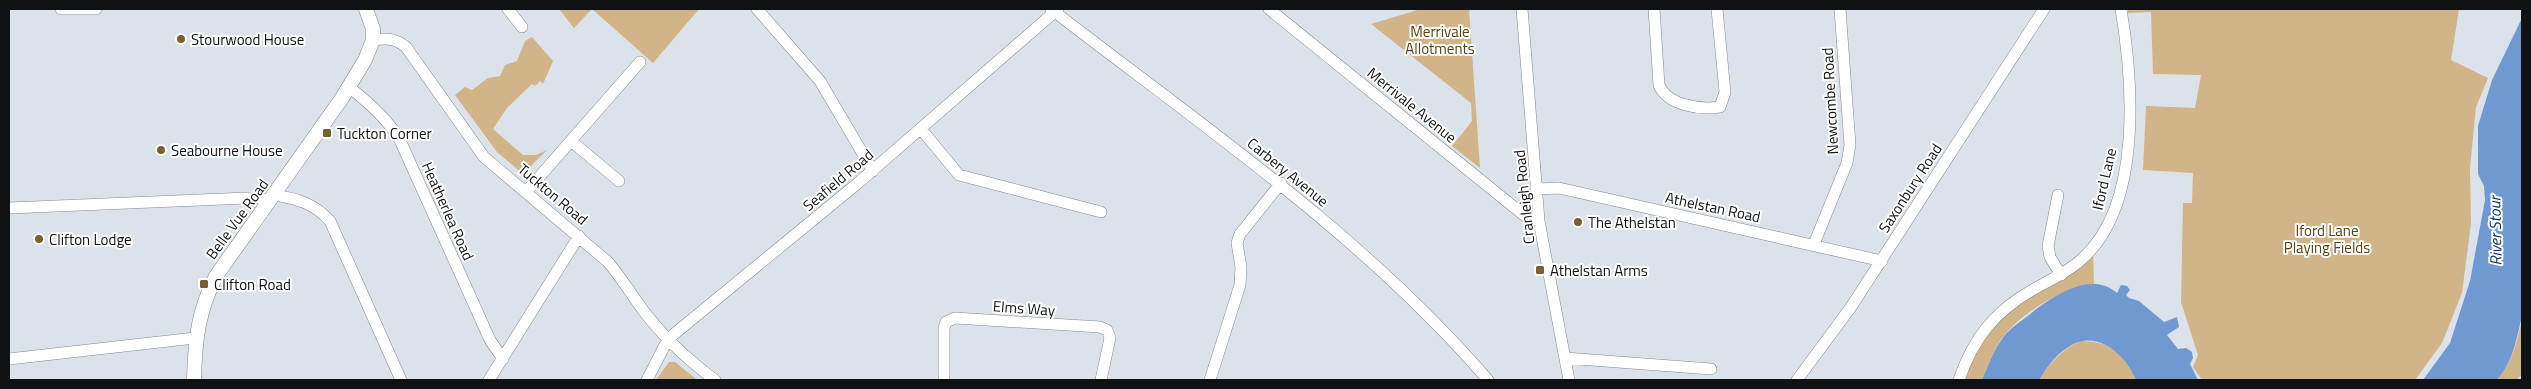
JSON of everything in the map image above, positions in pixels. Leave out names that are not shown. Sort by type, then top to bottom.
[{"type":"main road","points":[[366,9],[373,29],[373,40]]},
{"type":"main road","name":"Belle Vue Road","points":[[194,380],[195,338],[206,296],[216,276],[349,88],[365,60],[373,40]]},
{"type":"street","points":[[61,9],[96,9]]},
{"type":"street","points":[[508,9],[522,27]]},
{"type":"street","points":[[758,9],[820,81],[873,170]]},
{"type":"street","name":"Merrivale Avenue","points":[[1269,9],[1525,216],[1539,221]]},
{"type":"street","name":"Cranleigh Road","points":[[1522,9],[1539,221],[1551,294],[1569,380]]},
{"type":"street","points":[[1654,9],[1659,85],[1663,95],[1673,100],[1706,109],[1720,106],[1725,92],[1717,9]]},
{"type":"street","name":"Newcombe Road","points":[[1814,244],[1847,163],[1850,144],[1840,9]]},
{"type":"street","name":"Saxonbury Road","points":[[1796,380],[1851,307],[2044,9]]},
{"type":"street","name":"Iford Lane","points":[[1959,380],[1976,339],[1994,318],[2016,300],[2083,259],[2098,240],[2113,215],[2122,182],[2130,121],[2128,74],[2121,9]]},
{"type":"street","name":"Seafield Road","points":[[647,380],[668,339],[873,170],[1055,10]]},
{"type":"street","name":"Carbery Avenue","points":[[1055,10],[1281,183],[1400,287],[1488,380]]},
{"type":"street","name":"Tuckton Road","points":[[373,40],[386,38],[399,41],[406,47],[484,157],[608,262],[640,306],[668,339],[715,380]]},
{"type":"street","points":[[526,192],[640,62]]},
{"type":"street","name":"Heatherlea Road","points":[[349,88],[376,109],[399,138],[490,340],[503,359]]},
{"type":"street","points":[[921,129],[959,175],[1101,212]]},
{"type":"street","points":[[571,141],[619,181]]},
{"type":"street","points":[[1210,380],[1240,285],[1241,267],[1237,243],[1240,234],[1281,183]]},
{"type":"street","name":"Athelstan Road","points":[[1537,189],[1559,188],[1882,260]]},
{"type":"street","points":[[2058,195],[2048,246],[2050,258],[2061,274]]},
{"type":"street","points":[[9,208],[247,198],[301,200],[320,210],[330,221],[401,380]]},
{"type":"street","points":[[490,380],[579,236]]},
{"type":"street","name":"Elms Way","points":[[944,380],[944,328],[946,322],[955,318],[1100,327],[1107,330],[1110,338],[1101,380]]},
{"type":"street","points":[[9,359],[195,338]]},
{"type":"street","points":[[1565,358],[1711,369]]},
{"type":"green space","points":[[559,9],[592,9],[574,28]]},
{"type":"green space","points":[[592,9],[699,9],[653,63]]},
{"type":"green space","name":"Merrivale Allotments","points":[[1421,9],[1469,9],[1480,168],[1452,146],[1472,121],[1471,103],[1371,24]]},
{"type":"green space","name":"Iford Lane Playing Fields","points":[[2128,9],[2459,9],[2451,60],[2488,78],[2476,107],[2470,168],[2471,223],[2462,293],[2442,343],[2415,380],[2202,380],[2193,367],[2198,355],[2181,302],[2183,203],[2192,203],[2193,173],[2143,170],[2146,106],[2195,108],[2201,75],[2153,74],[2151,12],[2128,13]]},
{"type":"green space","points":[[532,37],[553,61],[543,84],[540,81],[535,86],[532,84],[507,108],[493,129],[523,155],[536,155],[547,150],[523,174],[497,152],[455,95],[465,87],[472,90],[488,78],[500,76],[505,65],[517,61],[525,41]]},
{"type":"green space","points":[[2093,247],[2094,285],[2070,290],[2031,311],[2002,338],[1993,353],[1982,380],[1959,380],[1988,323]]},
{"type":"green space","points":[[2521,324],[2522,374],[2517,380],[2497,380],[2512,354]]},
{"type":"green space","points":[[2080,341],[2100,343],[2115,350],[2127,362],[2136,380],[2039,380],[2056,358],[2067,348]]},
{"type":"green space","points":[[669,362],[675,362],[697,380],[656,380]]},
{"type":"water","name":"River Stour","points":[[2522,18],[2522,316],[2516,342],[2507,366],[2497,380],[2423,380],[2450,343],[2470,281],[2485,200],[2484,186],[2478,174],[2478,126],[2492,80]]},
{"type":"water","points":[[2094,284],[2106,286],[2117,293],[2121,285],[2127,286],[2130,290],[2126,295],[2129,298],[2139,301],[2164,322],[2177,317],[2179,327],[2167,335],[2178,349],[2186,348],[2192,352],[2193,358],[2190,364],[2198,380],[2136,380],[2125,361],[2117,353],[2108,346],[2088,340],[2078,342],[2062,351],[2051,362],[2039,380],[1982,380],[1993,354],[2004,336],[2044,303],[2081,285]]},
{"type":"place","name":"Stourwood House","points":[[181,39]]},
{"type":"place","name":"Tuckton Corner","points":[[327,133]]},
{"type":"place","name":"Seabourne House","points":[[161,150]]},
{"type":"place","name":"The Athelstan","points":[[1578,222]]},
{"type":"place","name":"Clifton Lodge","points":[[39,239]]},
{"type":"place","name":"Athelstan Arms","points":[[1540,270]]},
{"type":"place","name":"Clifton Road","points":[[204,284]]}]
